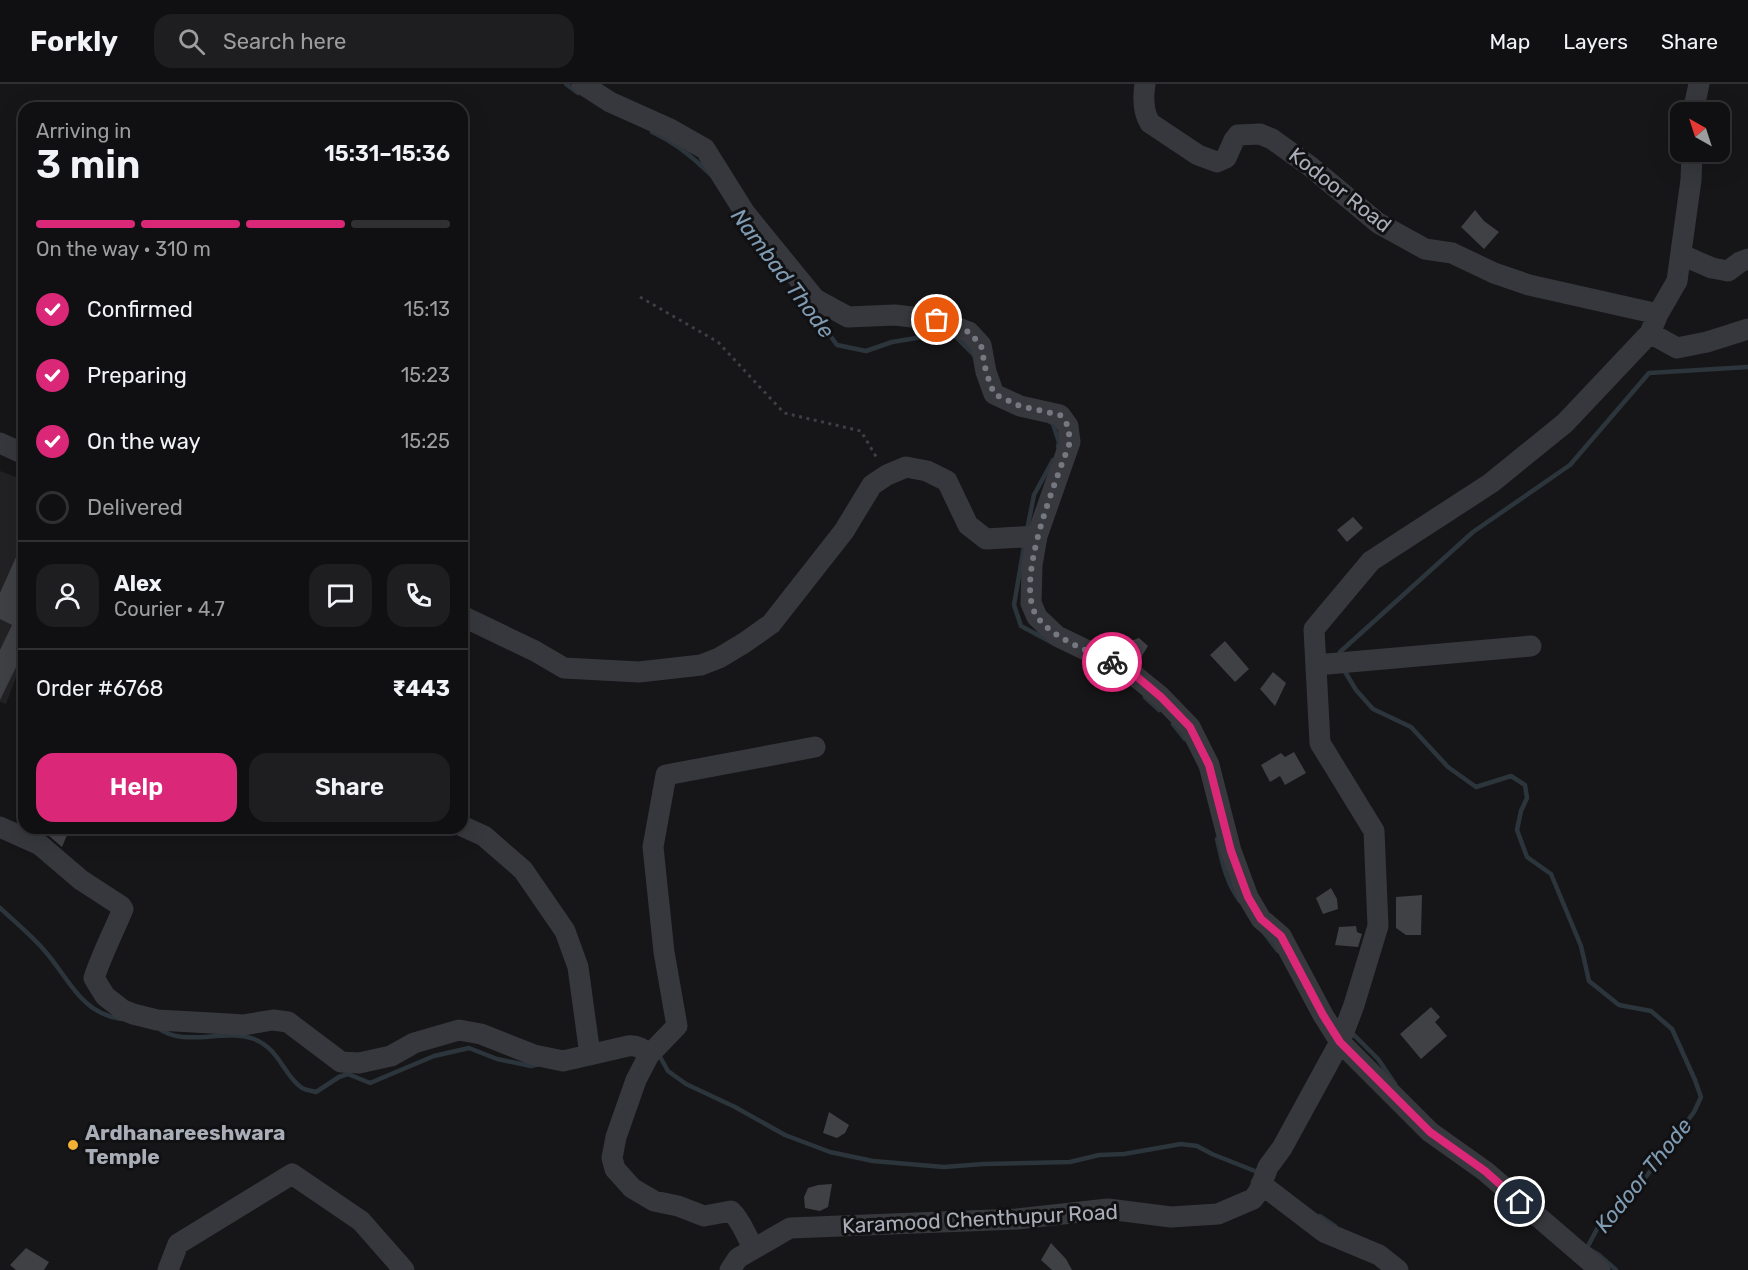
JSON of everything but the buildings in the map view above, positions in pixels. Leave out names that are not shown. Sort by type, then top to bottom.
[{"type":"street","points":[[582,84],[610,102],[668,128],[705,149],[745,213],[815,299],[848,317],[895,315],[937,320],[969,332],[981,345],[986,372],[994,394],[1020,406],[1060,415],[1068,426],[1070,442],[1037,536],[1032,565],[1031,603],[1037,617],[1057,636],[1129,670],[1161,697],[1190,727],[1209,765],[1231,851],[1248,897],[1261,919],[1281,936],[1323,1015],[1430,1132],[1485,1171],[1600,1270]]},
{"type":"street","name":"Kodoor Road","points":[[1145,84],[1144,102],[1150,123],[1206,158],[1217,162],[1226,158],[1233,140],[1238,135],[1260,134],[1291,152],[1378,223],[1425,249],[1452,253],[1494,273],[1654,323]]},
{"type":"street","points":[[1695,102],[1699,84]]},
{"type":"street","name":"Karamood Chenthupur Road","points":[[730,1270],[738,1258],[790,1228],[1017,1219],[1108,1209],[1171,1217],[1218,1214],[1252,1199],[1342,1038],[1378,926],[1374,831],[1320,743],[1314,629],[1371,561],[1491,483],[1556,431],[1654,323],[1677,281],[1692,162]]},
{"type":"street","points":[[1682,255],[1712,268],[1728,271],[1748,259]]},
{"type":"street","points":[[1654,323],[1677,348],[1748,330]]},
{"type":"street","points":[[0,443],[18,451]]},
{"type":"street","points":[[468,619],[535,651],[564,668],[639,672],[701,665],[744,644],[771,624],[844,531],[872,485],[887,475],[906,467],[931,473],[947,481],[968,525],[986,539],[1037,536]]},
{"type":"street","points":[[1316,665],[1531,646]]},
{"type":"street","points":[[754,1248],[736,1215],[731,1211],[704,1216],[678,1206],[654,1201],[632,1188],[615,1169],[612,1158],[615,1137],[645,1062],[677,1026],[664,951],[653,847],[666,775],[815,747]]},
{"type":"street","points":[[0,827],[18,830]]},
{"type":"street","points":[[468,829],[484,836],[524,870],[565,931],[578,967],[590,1055]]},
{"type":"street","points":[[36,834],[40,845],[81,880],[120,899],[123,909],[109,937],[94,978],[105,996],[123,1011],[157,1020],[243,1025],[273,1020],[288,1022],[341,1062],[358,1063],[391,1056],[414,1042],[459,1030],[481,1034],[534,1055],[563,1061],[634,1045],[645,1062]]},
{"type":"street","points":[[168,1270],[178,1244],[292,1174],[361,1221],[404,1270]]},
{"type":"street","points":[[1264,1179],[1324,1232],[1379,1256],[1398,1270]]},
{"type":"path","points":[[640,297],[718,342],[784,413],[861,430],[887,475]]},
{"type":"shaded area","points":[[0,471],[18,478],[18,672],[6,704],[0,702]]},
{"type":"waterway","name":"Nambad Thode","points":[[566,84],[578,93]]},
{"type":"waterway","name":"Nambad Thode","points":[[652,132],[683,150],[710,174]]},
{"type":"waterway","name":"Nambad Thode","points":[[760,247],[772,262]]},
{"type":"waterway","name":"Nambad Thode","points":[[808,305],[837,345],[866,351],[892,342],[947,333]]},
{"type":"waterway","name":"Nambad Thode","points":[[954,335],[974,355]]},
{"type":"waterway","points":[[1341,656],[1340,652],[1473,532],[1570,465],[1649,373],[1748,367]]},
{"type":"waterway","name":"Nambad Thode","points":[[1050,422],[1053,424],[1059,442],[1058,447]]},
{"type":"waterway","name":"Nambad Thode","points":[[1027,530],[1034,495],[1053,460]]},
{"type":"waterway","name":"Nambad Thode","points":[[1025,541],[1014,605],[1021,626],[1051,642]]},
{"type":"waterway","name":"Kodoor Thode","points":[[1344,670],[1356,690],[1373,709],[1411,727],[1448,767],[1476,787],[1511,776],[1525,785],[1527,798],[1521,811],[1517,830],[1527,857],[1551,874],[1581,946],[1589,981],[1619,1005],[1651,1011],[1672,1029],[1701,1097],[1694,1112],[1631,1197],[1597,1229],[1587,1248],[1616,1270]]},
{"type":"waterway","name":"Nambad Thode","points":[[1145,697],[1159,710]]},
{"type":"waterway","name":"Nambad Thode","points":[[1173,724],[1185,739]]},
{"type":"waterway","name":"Nambad Thode","points":[[1217,839],[1228,879],[1240,901]]},
{"type":"waterway","points":[[0,908],[39,944],[85,1002],[95,1010],[121,1019]]},
{"type":"waterway","name":"Nambad Thode","points":[[1265,934],[1278,951]]},
{"type":"waterway","points":[[158,1028],[180,1037],[230,1035],[254,1039],[263,1043],[276,1055],[296,1083],[302,1088],[316,1092],[348,1074],[370,1083],[434,1056],[469,1048],[497,1059],[531,1066],[540,1064]]},
{"type":"waterway","name":"Nambad Thode","points":[[1350,1031],[1378,1059],[1395,1084]]},
{"type":"waterway","points":[[659,1055],[668,1071],[686,1084],[735,1107],[785,1135],[830,1152],[873,1161],[944,1167],[1070,1162],[1099,1155],[1124,1154],[1181,1144],[1197,1146],[1260,1173]]},
{"type":"waterway","points":[[1320,1216],[1335,1226]]},
{"type":"way so far","points":[[937,320],[969,332],[981,345],[986,372],[994,394],[1020,406],[1060,415],[1068,426],[1070,442],[1037,536],[1032,565],[1031,603],[1037,617],[1057,636],[1112,662]]},
{"type":"place","name":"Ardhanareeshwara Temple","points":[[73,1145]]},
{"type":"route","points":[[1112,662],[1129,670],[1161,697],[1190,727],[1209,765],[1231,851],[1248,897],[1261,919],[1281,936],[1340,1042],[1430,1132],[1485,1171],[1520,1202]]}]
